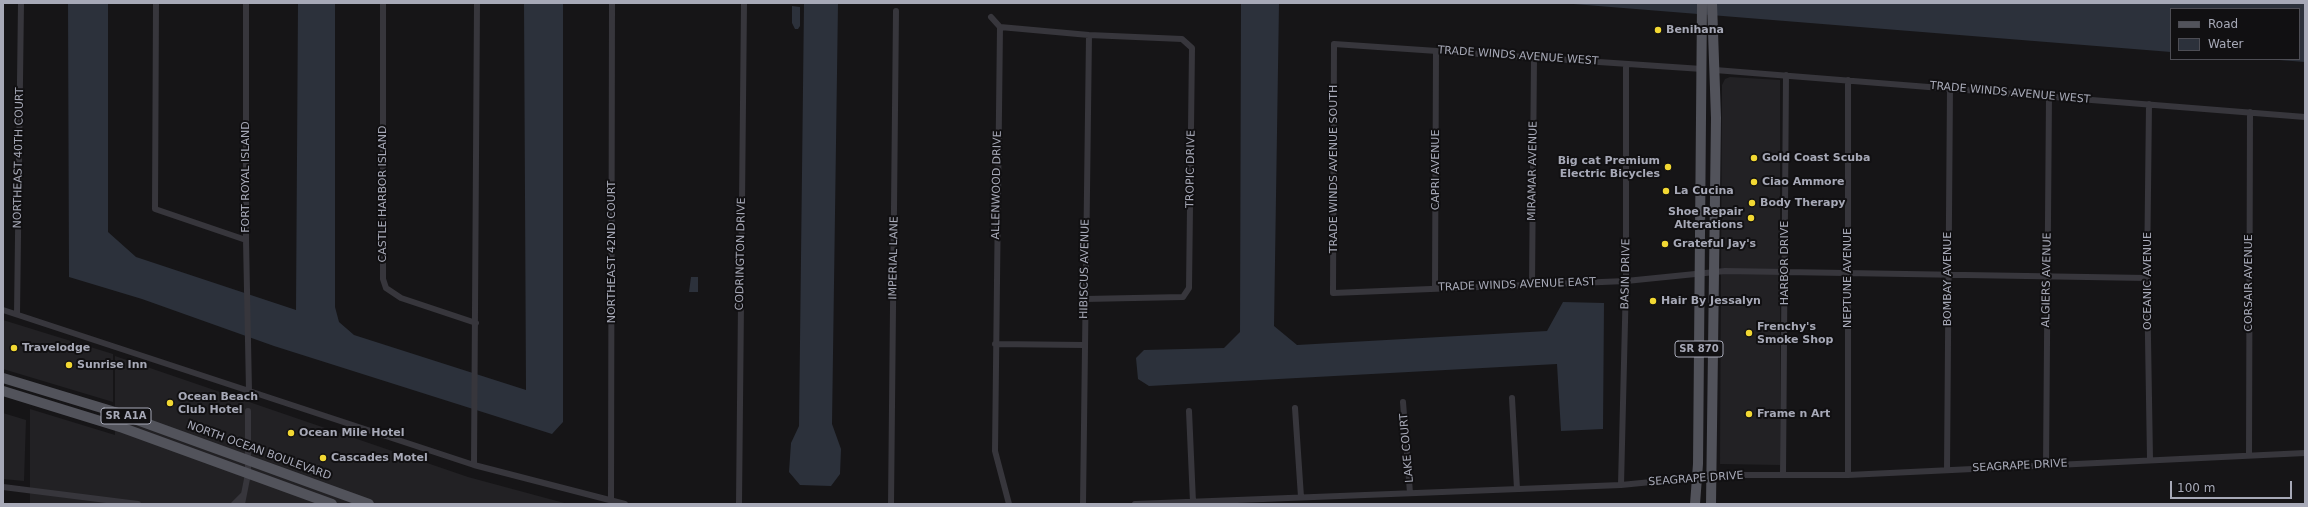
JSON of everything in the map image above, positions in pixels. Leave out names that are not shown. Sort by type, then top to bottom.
[{"type":"main road","name":"SR 870","points":[[1702,3],[1715,70],[1711,504]]},
{"type":"main road","name":"SR 870","points":[[1695,504],[1700,275],[1702,69],[1707,25],[1712,3]]},
{"type":"main road","points":[[1702,69],[1708,74],[1715,86]]},
{"type":"main road","name":"NORTH OCEAN BOULEVARD","points":[[3,378],[115,412],[369,504]]},
{"type":"main road","name":"SR A1A","points":[[3,391],[123,428],[332,504]]},
{"type":"street","name":"NORTHEAST 40TH COURT","points":[[17,314],[21,3]]},
{"type":"street","name":"FORT ROYAL ISLAND","points":[[156,3],[155,209],[246,240],[246,3]]},
{"type":"street","name":"CASTLE HARBOR ISLAND","points":[[383,3],[383,279],[386,288],[400,298],[476,323]]},
{"type":"street","points":[[474,465],[477,3]]},
{"type":"street","name":"NORTHEAST 42ND COURT","points":[[611,500],[612,3]]},
{"type":"street","name":"CODRINGTON DRIVE","points":[[739,504],[744,3]]},
{"type":"street","name":"IMPERIAL LANE","points":[[891,504],[896,11]]},
{"type":"street","points":[[991,18],[1000,27],[1089,35]]},
{"type":"street","name":"ALLENWOOD DRIVE","points":[[1000,27],[995,344],[996,451],[1009,504]]},
{"type":"street","name":"HIBISCUS AVENUE","points":[[1083,504],[1089,35]]},
{"type":"street","name":"TROPIC DRIVE","points":[[1085,300],[1183,296],[1189,288],[1190,240],[1192,48],[1182,40],[1089,35]]},
{"type":"street","name":"TRADE WINDS AVENUE WEST","points":[[1334,44],[1702,69]]},
{"type":"street","name":"TRADE WINDS AVENUE SOUTH","points":[[1333,293],[1334,44]]},
{"type":"street","name":"CAPRI AVENUE","points":[[1435,289],[1436,51]]},
{"type":"street","name":"MIRAMAR AVENUE","points":[[1532,285],[1534,58]]},
{"type":"street","name":"BASIN DRIVE","points":[[1621,485],[1626,281],[1626,64]]},
{"type":"street","name":"TRADE WINDS AVENUE WEST","points":[[1715,70],[2305,116]]},
{"type":"street","name":"HARBOR DRIVE","points":[[1783,475],[1786,75]]},
{"type":"street","name":"NEPTUNE AVENUE","points":[[1848,80],[1848,475]]},
{"type":"street","name":"BOMBAY AVENUE","points":[[1947,470],[1947,274],[1950,88]]},
{"type":"street","name":"ALGIERS AVENUE","points":[[2046,465],[2050,96]]},
{"type":"street","name":"OCEANIC AVENUE","points":[[2149,104],[2147,278],[2150,459]]},
{"type":"street","name":"CORSAIR AVENUE","points":[[2249,455],[2250,112]]},
{"type":"street","points":[[246,240],[249,391]]},
{"type":"street","points":[[1785,271],[2147,278]]},
{"type":"street","name":"TRADE WINDS AVENUE EAST","points":[[1333,293],[1626,281],[1714,273],[1785,271]]},
{"type":"street","points":[[3,310],[474,465],[625,504]]},
{"type":"street","points":[[995,344],[1084,345]]},
{"type":"street","points":[[1512,398],[1517,489]]},
{"type":"street","name":"LAKE COURT","points":[[1403,402],[1410,493]]},
{"type":"street","points":[[1295,408],[1300,497]]},
{"type":"street","points":[[242,504],[248,474],[248,411]]},
{"type":"street","points":[[1189,411],[1193,502]]},
{"type":"street","name":"SEAGRAPE DRIVE","points":[[1135,504],[1621,485],[1712,476],[1848,475],[2150,459],[2305,453]]},
{"type":"street","points":[[3,487],[138,504]]},
{"type":"street","points":[[234,504],[244,493]]},
{"type":"shaded area","points":[[1730,77],[1780,80],[1780,465],[1720,464],[1722,85],[1725,79]]},
{"type":"shaded area","name":"Sunrise Inn","points":[[3,320],[113,354],[113,402],[3,369]]},
{"type":"shaded area","points":[[115,356],[468,477],[568,504],[30,504],[30,409],[115,435]]},
{"type":"shaded area","points":[[3,413],[26,420],[24,481],[3,479]]},
{"type":"water","points":[[68,3],[108,3],[108,232],[136,257],[296,310],[298,3],[335,3],[335,307],[339,322],[354,335],[526,390],[524,3],[563,3],[563,422],[552,434],[274,346],[142,299],[69,277]]},
{"type":"water","points":[[804,3],[838,3],[832,424],[841,449],[840,474],[831,486],[800,485],[789,472],[791,443],[799,426]]},
{"type":"water","points":[[1241,3],[1279,3],[1274,326],[1297,345],[1547,331],[1563,302],[1604,303],[1603,429],[1561,431],[1557,364],[1149,386],[1138,379],[1136,358],[1144,350],[1224,348],[1240,332]]},
{"type":"water","points":[[1561,3],[2305,3],[2305,62],[2279,60],[2300,60],[2300,8],[2170,8],[2170,52]]},
{"type":"water","points":[[792,6],[800,7],[800,26],[798,29],[795,29],[792,23]]},
{"type":"water","points":[[691,277],[698,277],[698,292],[689,292]]},
{"type":"place","name":"Benihana","points":[[1658,30]]},
{"type":"place","name":"Gold Coast Scuba","points":[[1754,158]]},
{"type":"place","name":"Big cat Premium Electric Bicycles","points":[[1668,167]]},
{"type":"place","name":"Ciao Ammore","points":[[1754,182]]},
{"type":"place","name":"La Cucina","points":[[1666,191]]},
{"type":"place","name":"Body Therapy","points":[[1752,203]]},
{"type":"place","name":"Shoe Repair Alterations","points":[[1751,218]]},
{"type":"place","name":"Grateful Jay's","points":[[1665,244]]},
{"type":"place","name":"Hair By Jessalyn","points":[[1653,301]]},
{"type":"place","name":"Frenchy's Smoke Shop","points":[[1749,333]]},
{"type":"place","name":"Travelodge","points":[[14,348]]},
{"type":"place","name":"Sunrise Inn","points":[[69,365]]},
{"type":"place","name":"Ocean Beach Club Hotel","points":[[170,403]]},
{"type":"place","name":"Frame n Art","points":[[1749,414]]},
{"type":"place","name":"Ocean Mile Hotel","points":[[291,433]]},
{"type":"place","name":"Cascades Motel","points":[[323,458]]}]
